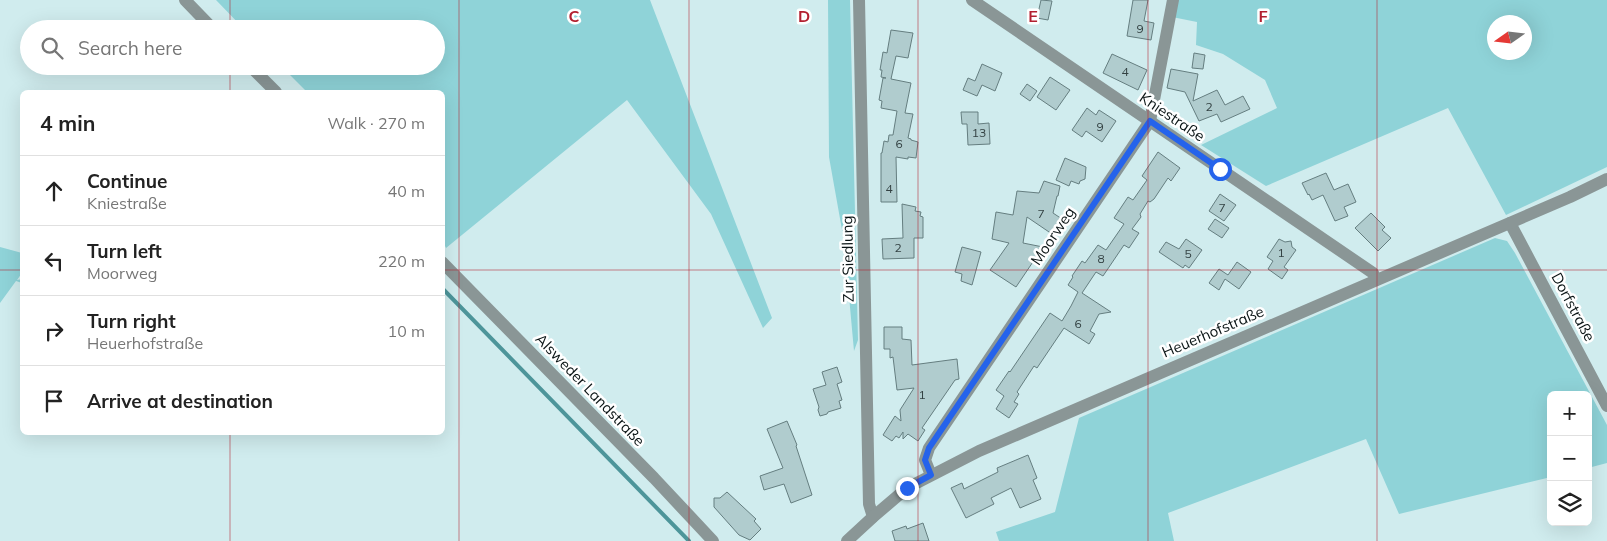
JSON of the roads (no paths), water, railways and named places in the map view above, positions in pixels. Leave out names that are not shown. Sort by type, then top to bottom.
[{"type":"street","points":[[185,0],[204,20]]},
{"type":"street","name":"Zur Siedlung","points":[[859,0],[869,504],[873,516]]},
{"type":"street","name":"Kniestraße","points":[[972,0],[1372,273],[1376,280]]},
{"type":"street","name":"Moorweg","points":[[931,475],[925,460],[929,448],[1150,121],[1173,0]]},
{"type":"street","points":[[259,75],[274,90]]},
{"type":"street","name":"Heuerhofstraße","points":[[848,541],[873,516],[907,488],[979,450],[1510,223],[1607,179]]},
{"type":"street","name":"Dorfstraße","points":[[1510,223],[1607,406]]},
{"type":"street","name":"Alsweder Landstraße","points":[[445,265],[654,478],[713,541]]},
{"type":"waterway","points":[[445,291],[689,541]]}]
